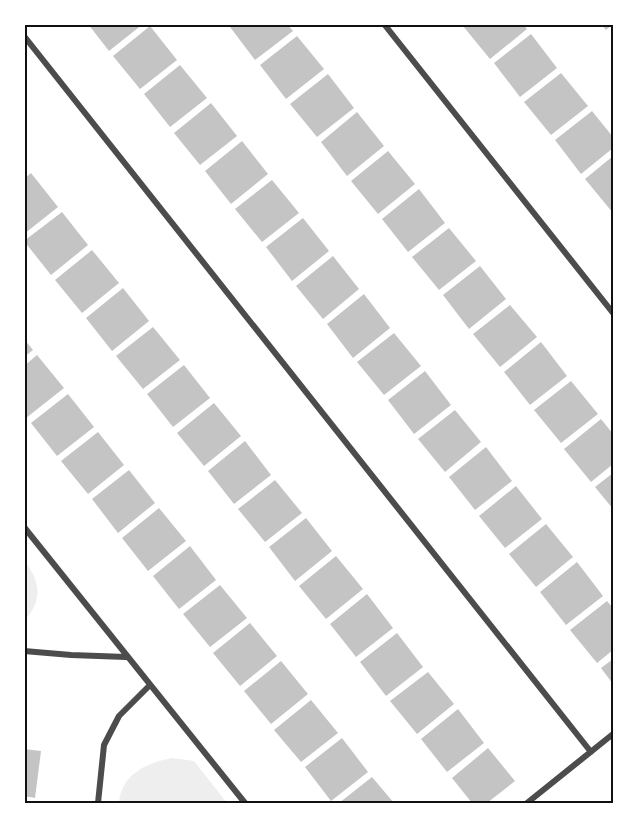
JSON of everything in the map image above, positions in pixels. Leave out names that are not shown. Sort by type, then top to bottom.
[{"type":"street","points":[[384,24],[613,313]]},
{"type":"street","points":[[24,36],[591,752]]},
{"type":"street","points":[[24,527],[245,803]]},
{"type":"street","points":[[24,651],[126,657]]},
{"type":"street","points":[[98,803],[104,745],[119,716],[150,685]]},
{"type":"street","points":[[527,803],[613,734]]},
{"type":"shaded area","points":[[24,561],[34,576],[38,591],[34,606],[24,621]]},
{"type":"shaded area","points":[[172,758],[194,761],[227,803],[119,803],[121,793],[130,777],[153,763]]},
{"type":"building","points":[[88,24],[143,24],[109,51]]},
{"type":"building","points":[[234,24],[287,24],[293,31],[255,60],[230,27]]},
{"type":"building","points":[[466,24],[523,24],[527,29],[490,59],[463,26]]},
{"type":"building","points":[[601,24],[613,24],[606,30]]},
{"type":"building","points":[[150,26],[177,60],[140,89],[113,56]]},
{"type":"building","points":[[531,34],[557,68],[520,97],[494,63]]},
{"type":"building","points":[[297,36],[324,69],[286,99],[260,65]]},
{"type":"building","points":[[180,65],[207,98],[170,127],[144,94]]},
{"type":"building","points":[[561,73],[588,106],[551,135],[524,102]]},
{"type":"building","points":[[328,74],[354,108],[317,137],[290,104]]},
{"type":"building","points":[[211,103],[237,136],[200,165],[174,133]]},
{"type":"building","points":[[592,111],[613,137],[613,148],[581,174],[555,140]]},
{"type":"building","points":[[357,112],[384,146],[347,176],[321,142]]},
{"type":"building","points":[[242,141],[268,174],[231,204],[205,171]]},
{"type":"building","points":[[388,151],[415,184],[378,214],[351,181]]},
{"type":"building","points":[[613,156],[613,213],[585,179]]},
{"type":"building","points":[[31,173],[58,207],[24,234],[24,179]]},
{"type":"building","points":[[272,180],[299,213],[262,242],[235,209]]},
{"type":"building","points":[[419,189],[445,223],[408,252],[382,219]]},
{"type":"building","points":[[62,212],[88,245],[51,275],[24,241]]},
{"type":"building","points":[[303,218],[329,251],[292,281],[266,247]]},
{"type":"building","points":[[449,228],[476,261],[439,290],[412,257]]},
{"type":"building","points":[[92,250],[119,283],[82,313],[55,280]]},
{"type":"building","points":[[333,256],[359,289],[323,319],[296,286]]},
{"type":"building","points":[[480,266],[506,299],[469,329],[443,295]]},
{"type":"building","points":[[123,288],[149,321],[112,351],[86,318]]},
{"type":"building","points":[[364,294],[390,328],[353,358],[327,324]]},
{"type":"building","points":[[510,305],[537,337],[500,367],[473,334]]},
{"type":"building","points":[[153,327],[180,360],[143,389],[116,356]]},
{"type":"building","points":[[394,333],[421,366],[384,395],[357,362]]},
{"type":"building","points":[[24,339],[33,350],[24,357]]},
{"type":"building","points":[[541,342],[567,376],[530,405],[504,372]]},
{"type":"building","points":[[37,355],[64,388],[26,418],[24,415],[24,366]]},
{"type":"building","points":[[184,365],[210,398],[173,427],[147,394]]},
{"type":"building","points":[[425,371],[451,405],[414,434],[388,400]]},
{"type":"building","points":[[571,381],[598,414],[561,443],[534,410]]},
{"type":"building","points":[[68,394],[94,427],[57,456],[31,423]]},
{"type":"building","points":[[214,403],[241,436],[204,466],[177,433]]},
{"type":"building","points":[[455,410],[481,442],[445,472],[418,439]]},
{"type":"building","points":[[601,419],[613,434],[613,464],[591,482],[564,449]]},
{"type":"building","points":[[98,432],[124,465],[88,494],[61,461]]},
{"type":"building","points":[[245,441],[271,475],[234,504],[208,471]]},
{"type":"building","points":[[486,447],[512,481],[475,510],[449,477]]},
{"type":"building","points":[[129,470],[155,503],[118,533],[92,499]]},
{"type":"building","points":[[613,473],[613,509],[595,487]]},
{"type":"building","points":[[275,480],[302,513],[265,542],[238,509]]},
{"type":"building","points":[[516,486],[542,519],[505,548],[479,516]]},
{"type":"building","points":[[159,508],[186,541],[148,571],[122,538]]},
{"type":"building","points":[[306,518],[332,551],[295,581],[269,547]]},
{"type":"building","points":[[546,524],[573,557],[536,587],[509,554]]},
{"type":"building","points":[[190,546],[216,580],[179,609],[153,576]]},
{"type":"building","points":[[336,556],[363,589],[326,619],[299,586]]},
{"type":"building","points":[[577,562],[603,596],[566,625],[540,592]]},
{"type":"building","points":[[220,585],[247,618],[210,647],[183,614]]},
{"type":"building","points":[[367,594],[393,628],[356,657],[330,624]]},
{"type":"building","points":[[607,601],[613,608],[613,650],[597,663],[570,630]]},
{"type":"building","points":[[250,623],[277,656],[240,686],[213,653]]},
{"type":"building","points":[[397,633],[423,667],[386,696],[360,662]]},
{"type":"building","points":[[613,659],[613,684],[601,668]]},
{"type":"building","points":[[281,661],[308,694],[271,724],[244,691]]},
{"type":"building","points":[[428,672],[454,704],[417,734],[390,701]]},
{"type":"building","points":[[311,700],[338,733],[301,762],[274,730]]},
{"type":"building","points":[[458,709],[484,743],[447,772],[421,739]]},
{"type":"building","points":[[342,738],[368,772],[331,801],[305,767]]},
{"type":"building","points":[[488,748],[515,781],[487,803],[472,803],[452,778]]},
{"type":"building","points":[[24,749],[41,751],[35,798],[24,796]]},
{"type":"building","points":[[372,777],[394,803],[339,803]]}]
